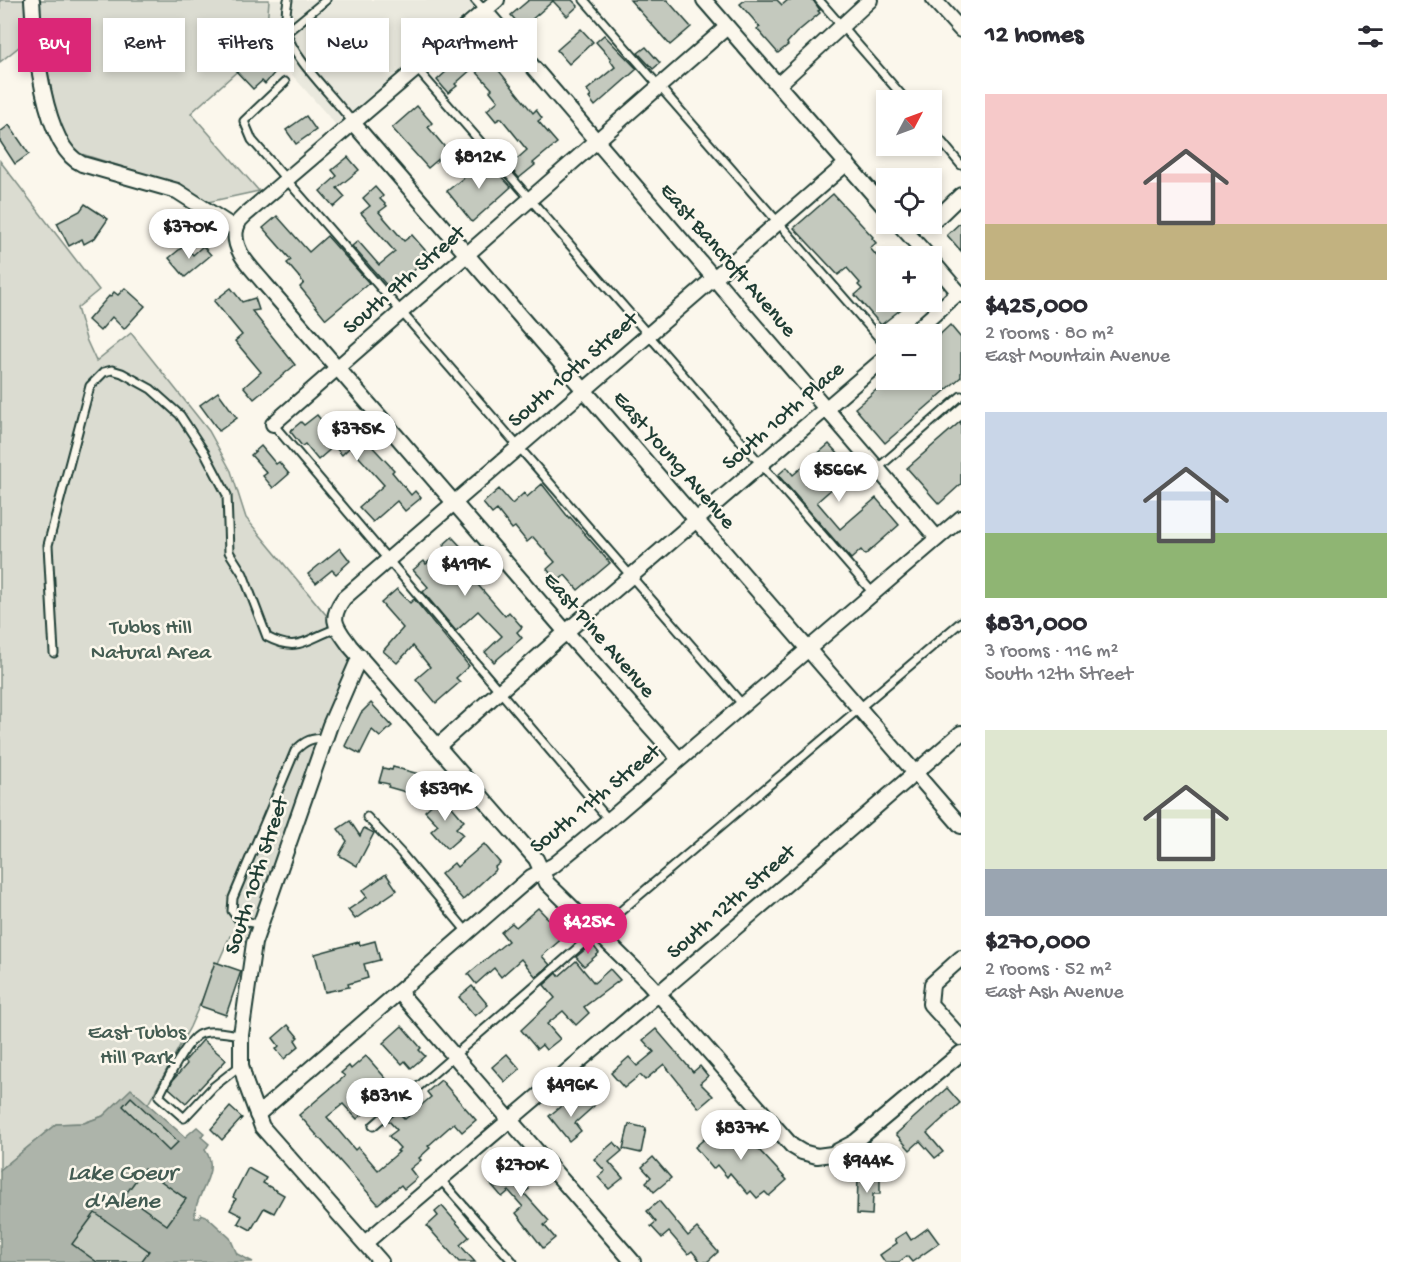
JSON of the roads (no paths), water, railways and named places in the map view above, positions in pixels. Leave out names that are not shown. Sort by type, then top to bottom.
[{"type":"street","points":[[32,0],[32,27],[44,92],[61,145],[74,160],[177,191],[236,229],[239,221],[245,215],[413,72]]},
{"type":"street","points":[[477,18],[497,0]]},
{"type":"street","points":[[704,0],[876,197]]},
{"type":"street","points":[[778,84],[870,0]]},
{"type":"street","points":[[934,0],[961,30]]},
{"type":"street","name":"East Bancroft Avenue","points":[[485,11],[937,538]]},
{"type":"street","name":"South 9th Street","points":[[273,424],[727,27]]},
{"type":"street","name":"East Young Avenue","points":[[353,123],[961,826]]},
{"type":"street","name":"South 10th Street","points":[[336,622],[344,598],[847,163]]},
{"type":"street","points":[[942,213],[961,195]]},
{"type":"street","name":"East Pine Avenue","points":[[236,229],[235,237],[240,253],[453,502],[679,759]]},
{"type":"street","points":[[908,234],[919,246]]},
{"type":"street","points":[[914,240],[920,234]]},
{"type":"street","points":[[924,324],[960,294],[942,273]]},
{"type":"street","name":"South 10th Place","points":[[438,746],[566,632],[876,366]]},
{"type":"street","name":"South 11th Street","points":[[256,1115],[531,877],[554,865],[961,518]]},
{"type":"street","points":[[336,622],[360,657],[536,859],[547,883],[659,995],[792,1146],[802,1152],[817,1156],[832,1154],[855,1142],[961,1053]]},
{"type":"street","name":"South 10th Street","points":[[360,657],[326,738],[254,943],[241,1035],[241,1065],[256,1115],[262,1127],[381,1262]]},
{"type":"street","name":"South 12th Street","points":[[365,1243],[659,995],[961,733]]},
{"type":"street","points":[[961,958],[932,984],[930,1004],[961,1038]]},
{"type":"street","points":[[399,992],[633,1262]]},
{"type":"lane","points":[[286,18],[288,0]]},
{"type":"lane","points":[[294,26],[326,0]]},
{"type":"lane","points":[[475,0],[485,11]]},
{"type":"lane","points":[[584,0],[876,334]]},
{"type":"lane","points":[[819,0],[897,90]]},
{"type":"lane","points":[[294,49],[353,123]]},
{"type":"lane","points":[[420,72],[531,197],[873,593]]},
{"type":"lane","points":[[285,82],[244,121],[252,140],[743,705]]},
{"type":"lane","points":[[942,142],[961,165]]},
{"type":"lane","points":[[54,653],[48,545],[90,386],[104,372],[112,370],[151,389],[171,406],[180,415],[205,453],[227,495],[229,552],[243,574],[267,637],[279,644],[292,646],[336,622]]},
{"type":"lane","points":[[878,468],[961,396]]},
{"type":"lane","points":[[273,424],[609,819]]},
{"type":"lane","points":[[373,1126],[596,932],[961,622]]},
{"type":"lane","points":[[260,925],[238,918],[232,911],[233,898],[295,751],[302,743],[312,738],[326,738]]},
{"type":"lane","points":[[367,817],[401,853],[468,933]]},
{"type":"lane","points":[[241,1035],[210,1032],[199,1034],[173,1070],[159,1096],[184,1118],[213,1087],[241,1065]]},
{"type":"lane","points":[[440,1179],[513,1262]]},
{"type":"water","name":"Lake Coeur d'Alene","points":[[131,1089],[185,1137],[197,1127],[204,1133],[201,1137],[209,1144],[205,1150],[210,1167],[198,1201],[195,1218],[199,1218],[201,1214],[206,1216],[230,1238],[237,1254],[253,1262],[0,1262],[0,1170],[56,1124],[84,1123],[103,1116]]},
{"type":"park label","name":"Tubbs Hill Natural Area","points":[[151,642]]},
{"type":"park label","name":"East Tubbs Hill Park","points":[[137,1046]]}]
